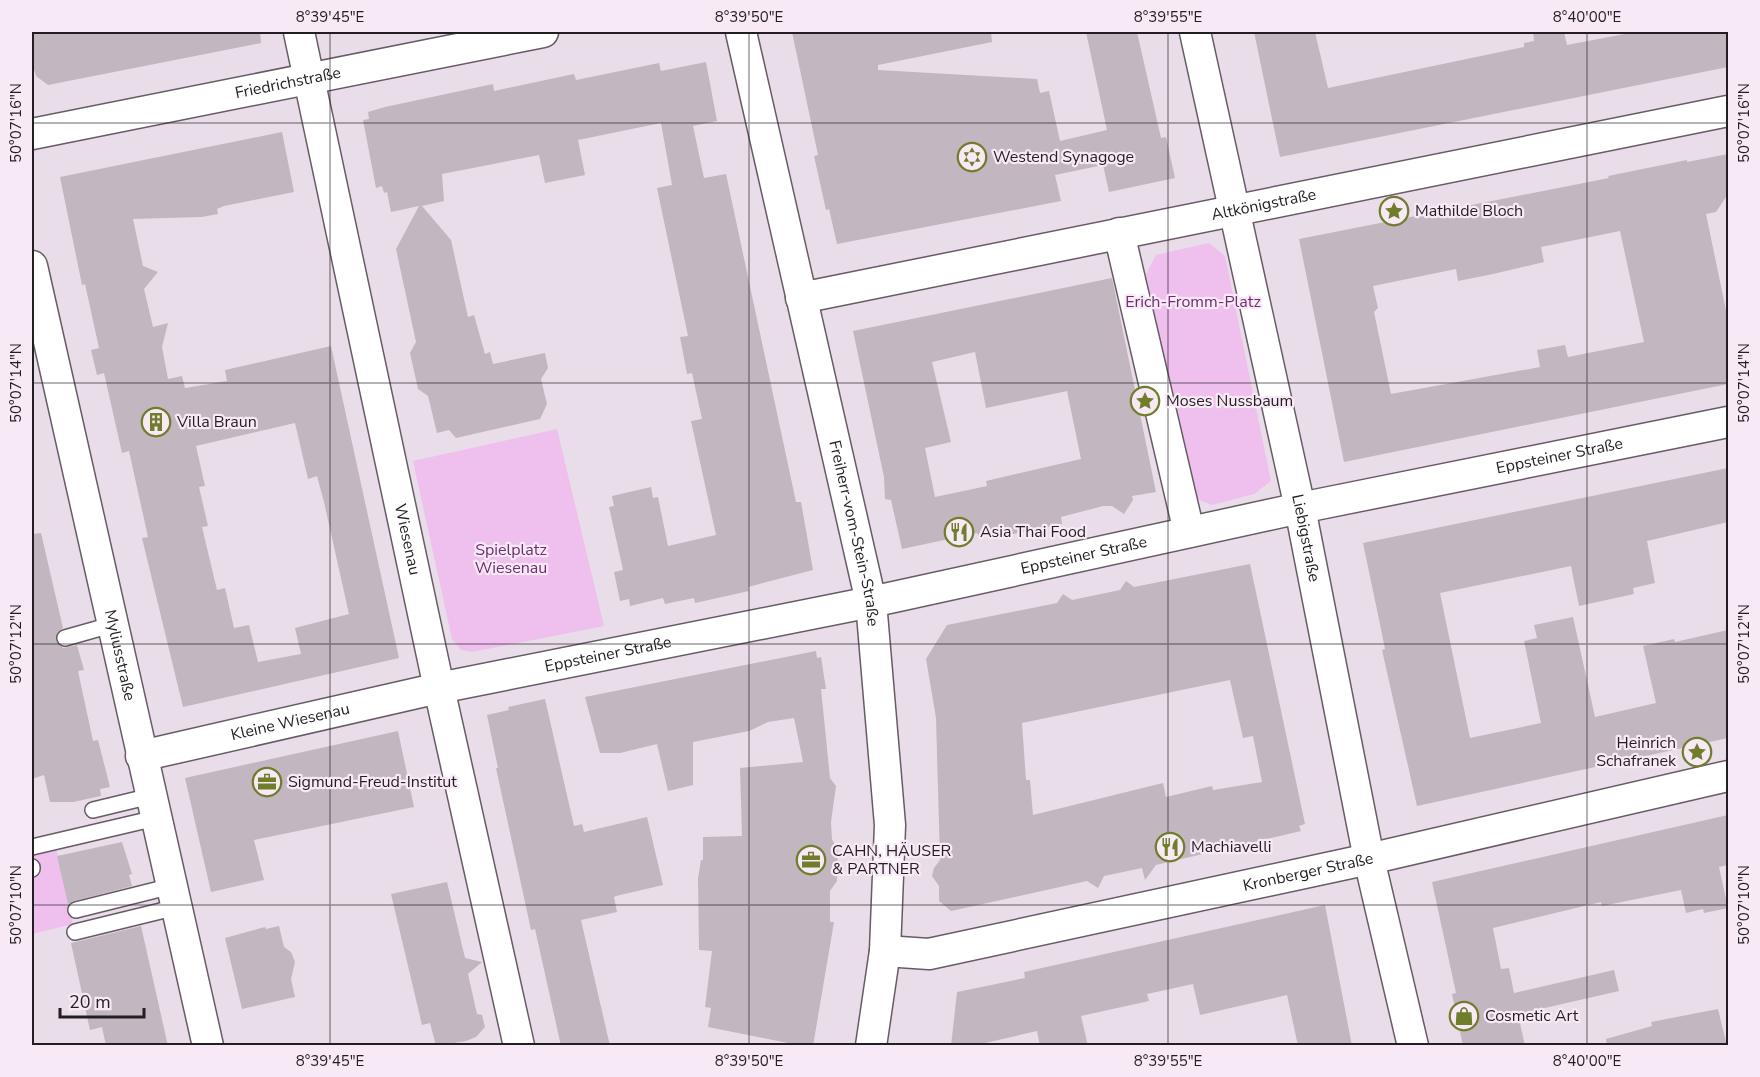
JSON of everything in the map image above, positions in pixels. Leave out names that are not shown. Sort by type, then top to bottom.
[{"type":"street","name":"Wiesenau","points":[[299,32],[439,688],[519,1046]]},
{"type":"street","name":"Friedrichstraße","points":[[32,134],[543,32]]},
{"type":"street","name":"Freiherr-vom-Stein-Straße","points":[[741,32],[871,602],[890,825],[885,951],[872,1046]]},
{"type":"street","name":"Liebigstraße","points":[[1195,32],[1300,508],[1369,859],[1413,1046]]},
{"type":"street","name":"Altkönigstraße","points":[[801,298],[1728,111]]},
{"type":"street","points":[[1119,233],[1189,532]]},
{"type":"street","name":"Myliusstraße","points":[[32,266],[111,625],[208,1046]]},
{"type":"street","name":"Eppsteiner Straße","points":[[439,688],[871,602],[1300,508],[1728,422]]},
{"type":"street","name":"Kleine Wiesenau","points":[[141,756],[439,688]]},
{"type":"street","name":"Kronberger Straße","points":[[885,951],[929,954],[1369,859],[1728,776]]},
{"type":"lane","points":[[65,638],[111,625]]},
{"type":"lane","points":[[93,810],[153,807]]},
{"type":"lane","points":[[32,847],[153,807]]},
{"type":"lane","points":[[76,910],[174,896]]},
{"type":"lane","points":[[75,932],[174,896]]},
{"type":"green space","name":"Erich-Fromm-Platz","points":[[1209,243],[1225,256],[1271,481],[1254,494],[1212,505],[1195,498],[1146,274],[1156,255]]},
{"type":"green space","name":"Spielplatz Wiesenau","points":[[557,429],[604,626],[472,652],[461,650],[452,639],[413,461]]},
{"type":"green space","points":[[55,844],[73,924],[32,934],[32,878],[38,875],[33,850]]},
{"type":"building","points":[[32,32],[260,32],[261,43],[48,85],[36,76],[32,63]]},
{"type":"building","points":[[792,32],[991,32],[992,42],[878,65],[878,70],[1037,79],[1040,93],[1049,91],[1060,141],[1107,130],[1086,32],[1137,32],[1161,138],[1166,137],[1175,178],[1109,192],[1103,165],[1055,175],[1061,201],[837,244],[829,209],[826,210],[814,156],[818,155]]},
{"type":"building","points":[[1254,32],[1315,32],[1328,88],[1524,47],[1524,43],[1534,41],[1533,32],[1564,32],[1567,45],[1635,32],[1728,32],[1728,67],[1280,157]]},
{"type":"building","points":[[706,62],[717,121],[693,126],[704,178],[726,174],[796,502],[801,502],[813,570],[748,587],[749,591],[695,603],[694,598],[665,604],[663,598],[630,606],[629,599],[620,601],[614,572],[623,570],[609,507],[614,506],[612,496],[651,487],[653,498],[658,497],[668,546],[716,535],[691,421],[702,419],[692,373],[687,374],[680,337],[688,336],[657,188],[672,185],[661,123],[578,140],[585,175],[545,183],[539,155],[442,174],[444,201],[422,206],[451,240],[468,317],[474,315],[485,354],[490,352],[493,364],[545,353],[548,368],[541,379],[547,404],[540,419],[456,438],[449,430],[437,433],[428,396],[418,389],[410,353],[416,342],[396,249],[419,206],[391,212],[387,192],[384,193],[382,186],[376,188],[363,120],[369,119],[368,112],[385,107],[493,84],[494,91],[574,74],[576,80],[659,63],[661,71]]},
{"type":"building","points":[[282,132],[294,192],[224,206],[217,209],[218,214],[202,217],[133,219],[143,266],[158,272],[144,289],[153,327],[168,323],[162,347],[168,379],[182,376],[185,388],[227,381],[225,370],[331,346],[399,658],[183,707],[142,538],[148,537],[129,451],[122,453],[104,373],[97,375],[91,350],[99,348],[85,284],[82,285],[60,177]],"holes":[[[295,423],[308,479],[317,476],[349,614],[295,628],[301,654],[258,662],[249,625],[234,628],[225,588],[217,590],[202,527],[208,526],[199,487],[205,486],[196,446]]]},
{"type":"building","points":[[1728,154],[1728,194],[1716,212],[1706,214],[1728,320],[1728,384],[1344,462],[1299,239],[1609,178],[1608,176],[1687,160],[1687,162]],"holes":[[[1620,231],[1644,342],[1568,357],[1565,345],[1537,350],[1540,367],[1391,394],[1374,312],[1378,308],[1373,286],[1456,269],[1458,281],[1493,274],[1544,262],[1541,247]]]},
{"type":"building","points":[[1112,278],[1156,492],[1132,496],[1133,500],[1124,514],[1112,506],[1103,506],[1061,517],[1062,524],[1004,536],[1002,528],[980,538],[977,533],[902,549],[891,500],[885,499],[884,477],[853,331]],"holes":[[[975,352],[986,408],[1067,391],[1081,459],[986,481],[987,486],[935,497],[925,448],[951,442],[932,362]]]},
{"type":"building","points":[[1728,468],[1728,522],[1647,541],[1655,583],[1633,588],[1634,594],[1579,606],[1571,566],[1440,593],[1470,738],[1541,723],[1524,641],[1537,638],[1534,625],[1573,617],[1595,717],[1656,703],[1643,646],[1674,639],[1675,642],[1728,630],[1728,738],[1417,806],[1382,650],[1385,649],[1363,543]]},
{"type":"building","points":[[41,533],[63,628],[58,632],[56,640],[63,648],[77,645],[84,670],[78,671],[93,741],[98,740],[110,787],[100,789],[101,796],[73,802],[50,802],[44,775],[32,779],[32,534]]},
{"type":"building","points":[[1250,564],[1305,824],[1299,826],[1301,831],[1156,865],[1145,880],[1142,868],[1104,876],[1098,888],[1087,881],[951,911],[939,901],[939,886],[932,876],[940,860],[936,718],[926,659],[947,625],[1057,603],[1063,594],[1072,600],[1120,590],[1126,581],[1134,587]],"holes":[[[1230,680],[1243,738],[1253,736],[1262,782],[1213,790],[1212,786],[1166,797],[1163,783],[1033,815],[1030,780],[1026,780],[1022,723]]]},
{"type":"building","points":[[816,651],[817,658],[821,657],[826,689],[821,689],[830,778],[836,786],[831,822],[832,839],[838,852],[837,881],[830,891],[830,922],[834,922],[813,1046],[803,1046],[708,1027],[711,1008],[705,1007],[712,951],[699,950],[698,878],[701,860],[703,860],[703,837],[742,836],[740,768],[803,762],[794,718],[768,722],[749,731],[693,742],[693,785],[668,791],[657,744],[620,753],[600,753],[585,697]]},
{"type":"building","points":[[545,699],[574,826],[582,824],[584,832],[647,817],[663,885],[616,896],[614,897],[617,912],[581,920],[610,1046],[561,1046],[535,929],[531,930],[496,768],[498,768],[487,715],[509,710],[508,707]]},
{"type":"building","points":[[398,731],[414,807],[254,840],[264,880],[211,892],[185,778]]},
{"type":"building","points":[[1728,815],[1728,865],[1719,867],[1728,908],[1704,913],[1703,909],[1686,913],[1681,890],[1602,906],[1601,902],[1493,928],[1501,969],[1509,968],[1514,993],[1614,970],[1619,991],[1518,1014],[1525,1046],[1463,1046],[1452,994],[1456,993],[1432,882]]},
{"type":"building","points":[[122,842],[132,874],[129,875],[132,886],[68,904],[57,856]]},
{"type":"building","points":[[447,882],[465,958],[482,962],[468,974],[477,1014],[482,1015],[485,1027],[476,1037],[466,1041],[436,1046],[430,1023],[422,1025],[391,894]]},
{"type":"building","points":[[1325,905],[1352,1046],[1298,1046],[1287,995],[1200,1015],[1193,984],[1147,994],[1149,1001],[1081,1016],[1088,1046],[1040,1046],[1037,1031],[972,1046],[951,1046],[957,992],[1025,978],[1024,972]]},
{"type":"building","points":[[141,926],[168,1046],[106,1046],[102,1027],[90,1030],[71,943]]},
{"type":"building","points":[[279,926],[284,947],[291,952],[295,962],[291,979],[295,997],[242,1009],[225,938],[265,927],[266,929]]},
{"type":"building","points":[[1718,1009],[1727,1046],[1607,1046],[1606,1039],[1652,1026],[1651,1022]]},
{"type":"place","name":"Westend Synagoge","points":[[972,157]]},
{"type":"place","name":"Mathilde Bloch","points":[[1394,211]]},
{"type":"place","name":"Moses Nussbaum","points":[[1145,401]]},
{"type":"place","name":"Villa Braun","points":[[156,422]]},
{"type":"place","name":"Asia Thai Food","points":[[959,532]]},
{"type":"place","name":"Heinrich Schafranek","points":[[1697,752]]},
{"type":"place","name":"Sigmund-Freud-Institut","points":[[267,782]]},
{"type":"place","name":"Machiavelli","points":[[1170,847]]},
{"type":"place","name":"CAHN, HÄUSER & PARTNER","points":[[811,860]]},
{"type":"place","name":"Cosmetic Art","points":[[1464,1016]]}]
